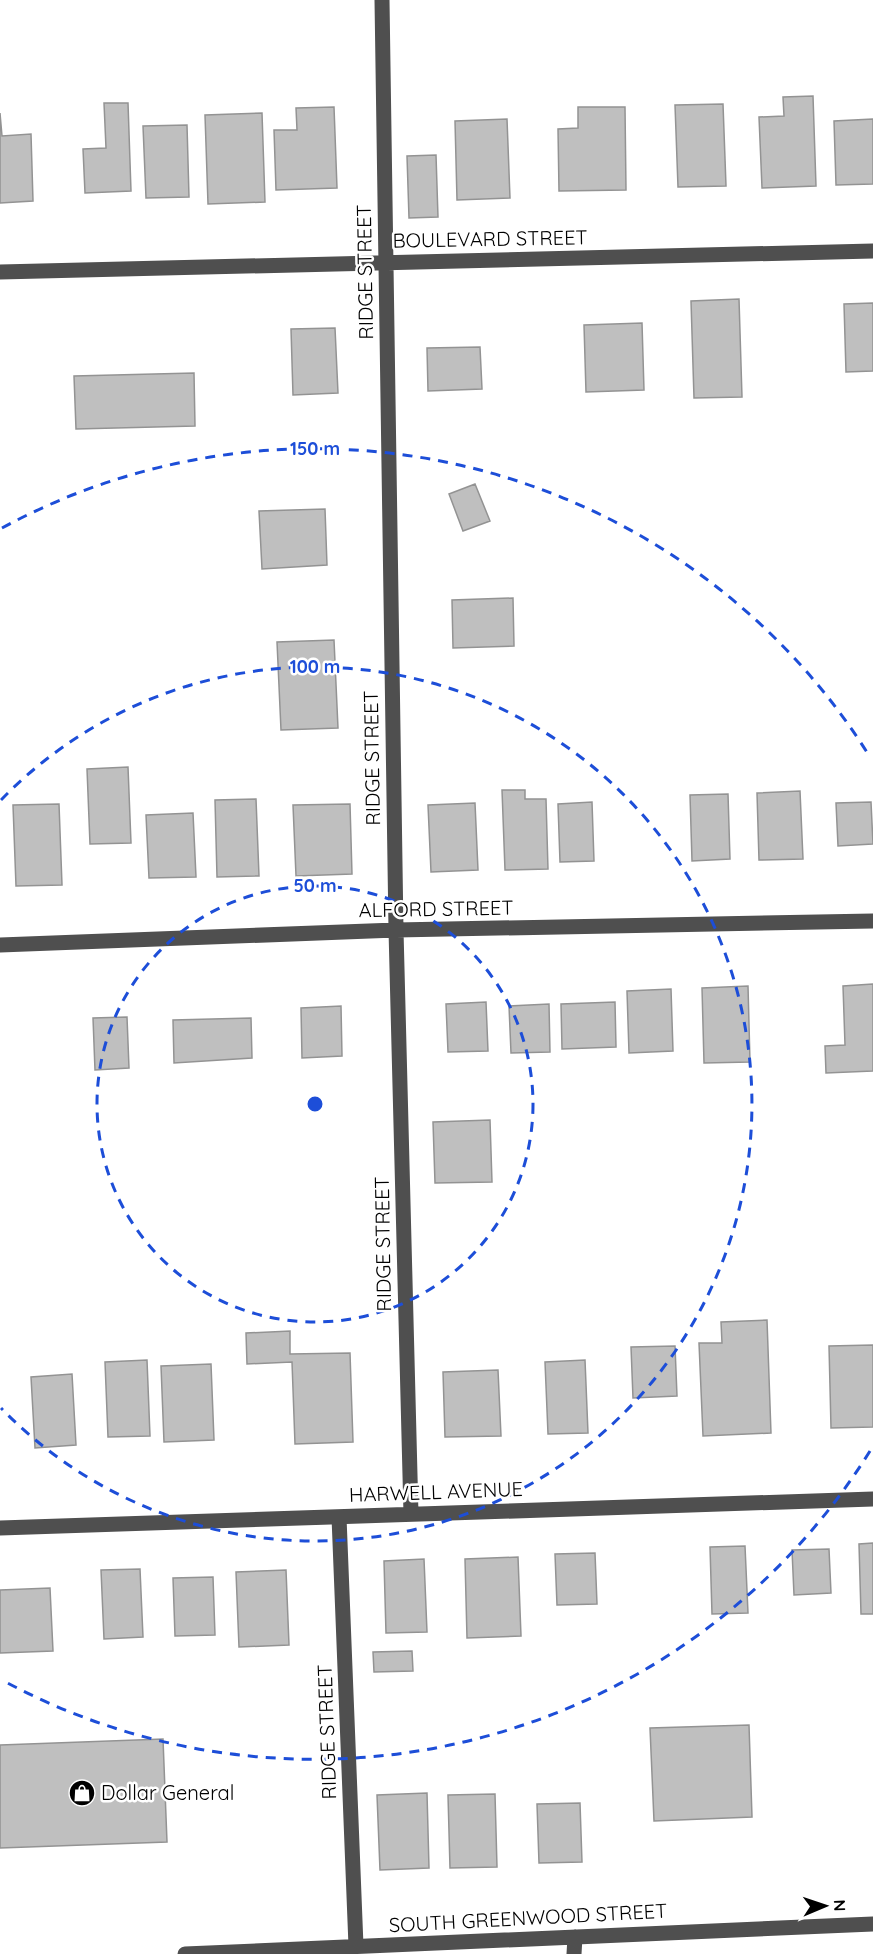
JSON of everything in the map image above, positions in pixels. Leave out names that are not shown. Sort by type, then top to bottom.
[{"type":"street","name":"RIDGE STREET","points":[[382,0],[396,930],[411,1514]]},
{"type":"street","name":"BOULEVARD STREET","points":[[0,272],[873,251]]},
{"type":"street","name":"ALFORD STREET","points":[[0,945],[396,930],[873,921]]},
{"type":"street","name":"HARWELL AVENUE","points":[[0,1528],[873,1499]]},
{"type":"street","name":"RIDGE STREET","points":[[339,1517],[356,1946]]},
{"type":"street","name":"SOUTH GREENWOOD STREET","points":[[185,1954],[303,1951],[356,1946],[390,1949],[440,1948],[575,1937],[873,1924]]},
{"type":"street","points":[[574,1954],[575,1937]]},
{"type":"building","points":[[813,96],[816,186],[762,188],[759,117],[784,116],[783,97]]},
{"type":"building","points":[[104,103],[128,103],[131,191],[85,193],[83,149],[106,148]]},
{"type":"building","points":[[723,104],[726,186],[678,187],[675,105]]},
{"type":"building","points":[[334,107],[337,188],[276,190],[274,130],[297,130],[296,108]]},
{"type":"building","points":[[578,107],[625,107],[626,190],[559,191],[558,129],[578,128]]},
{"type":"building","points":[[0,113],[2,136],[31,134],[33,201],[0,203]]},
{"type":"building","points":[[262,113],[265,202],[208,204],[205,115]]},
{"type":"building","points":[[507,119],[510,198],[457,200],[455,121]]},
{"type":"building","points":[[873,119],[873,184],[836,185],[834,121]]},
{"type":"building","points":[[187,125],[189,197],[146,198],[143,126]]},
{"type":"building","points":[[436,155],[438,217],[409,218],[407,156]]},
{"type":"building","points":[[739,299],[742,397],[694,398],[691,301]]},
{"type":"building","points":[[873,303],[873,371],[846,372],[844,304]]},
{"type":"building","points":[[642,323],[644,390],[586,392],[584,325]]},
{"type":"building","points":[[335,328],[338,393],[293,395],[291,329]]},
{"type":"building","points":[[480,347],[482,389],[428,391],[427,348]]},
{"type":"building","points":[[194,373],[195,426],[76,429],[74,376]]},
{"type":"building","points":[[475,484],[490,521],[463,531],[449,494]]},
{"type":"building","points":[[325,509],[327,565],[262,569],[259,511]]},
{"type":"building","points":[[513,598],[514,646],[453,648],[452,600]]},
{"type":"building","points":[[334,640],[338,728],[281,730],[277,642]]},
{"type":"building","points":[[128,767],[131,843],[90,844],[87,769]]},
{"type":"building","points":[[502,790],[525,790],[525,799],[546,799],[548,869],[505,870]]},
{"type":"building","points":[[800,791],[803,859],[759,860],[757,793]]},
{"type":"building","points":[[728,794],[730,859],[692,861],[690,795]]},
{"type":"building","points":[[256,799],[259,876],[217,877],[215,800]]},
{"type":"building","points":[[592,802],[594,861],[560,862],[558,804]]},
{"type":"building","points":[[871,802],[873,844],[838,846],[836,803]]},
{"type":"building","points":[[475,803],[478,870],[431,872],[428,805]]},
{"type":"building","points":[[59,804],[62,885],[16,886],[13,805]]},
{"type":"building","points":[[350,804],[352,874],[296,876],[293,805]]},
{"type":"building","points":[[193,813],[196,877],[149,878],[146,815]]},
{"type":"building","points":[[873,984],[873,1071],[826,1073],[825,1046],[845,1045],[843,986]]},
{"type":"building","points":[[748,986],[750,1062],[704,1063],[702,988]]},
{"type":"building","points":[[671,989],[673,1051],[629,1053],[627,991]]},
{"type":"building","points":[[486,1002],[488,1051],[448,1052],[446,1004]]},
{"type":"building","points":[[615,1002],[616,1047],[562,1049],[561,1004]]},
{"type":"building","points":[[549,1004],[550,1052],[511,1053],[509,1006]]},
{"type":"building","points":[[341,1006],[342,1056],[302,1058],[301,1008]]},
{"type":"building","points":[[127,1017],[129,1068],[95,1070],[93,1018]]},
{"type":"building","points":[[251,1018],[252,1058],[174,1063],[173,1020]]},
{"type":"building","points":[[490,1120],[492,1182],[435,1183],[433,1122]]},
{"type":"building","points":[[767,1320],[771,1433],[703,1436],[699,1343],[722,1343],[721,1322]]},
{"type":"building","points":[[290,1331],[290,1354],[350,1353],[353,1442],[295,1444],[292,1362],[247,1364],[246,1333]]},
{"type":"building","points":[[873,1345],[873,1427],[831,1428],[829,1346]]},
{"type":"building","points":[[675,1346],[677,1396],[633,1398],[631,1347]]},
{"type":"building","points":[[147,1360],[150,1436],[108,1437],[105,1362]]},
{"type":"building","points":[[585,1360],[588,1433],[548,1434],[545,1362]]},
{"type":"building","points":[[211,1364],[214,1440],[164,1442],[161,1366]]},
{"type":"building","points":[[498,1370],[501,1436],[445,1437],[443,1372]]},
{"type":"building","points":[[72,1374],[76,1445],[35,1448],[31,1377]]},
{"type":"building","points":[[873,1543],[873,1614],[861,1614],[859,1544]]},
{"type":"building","points":[[745,1546],[748,1613],[712,1614],[710,1547]]},
{"type":"building","points":[[829,1549],[831,1593],[794,1595],[792,1550]]},
{"type":"building","points":[[595,1553],[597,1604],[557,1605],[555,1554]]},
{"type":"building","points":[[518,1557],[521,1636],[467,1638],[465,1559]]},
{"type":"building","points":[[424,1559],[427,1632],[386,1633],[384,1561]]},
{"type":"building","points":[[140,1569],[143,1637],[104,1639],[101,1570]]},
{"type":"building","points":[[286,1570],[289,1645],[239,1647],[236,1572]]},
{"type":"building","points":[[213,1577],[215,1635],[175,1636],[173,1578]]},
{"type":"building","points":[[50,1588],[53,1651],[0,1653],[0,1590]]},
{"type":"building","points":[[412,1651],[413,1671],[374,1672],[373,1652]]},
{"type":"building","points":[[749,1725],[752,1817],[654,1821],[650,1728]]},
{"type":"building","name":"Dollar General","points":[[163,1739],[167,1842],[0,1848],[0,1745]]},
{"type":"building","points":[[427,1793],[429,1868],[380,1870],[377,1795]]},
{"type":"building","points":[[495,1794],[497,1867],[450,1868],[448,1795]]},
{"type":"building","points":[[580,1803],[582,1862],[539,1863],[537,1804]]},
{"type":"place","name":"Dollar General","points":[[82,1793]]}]
